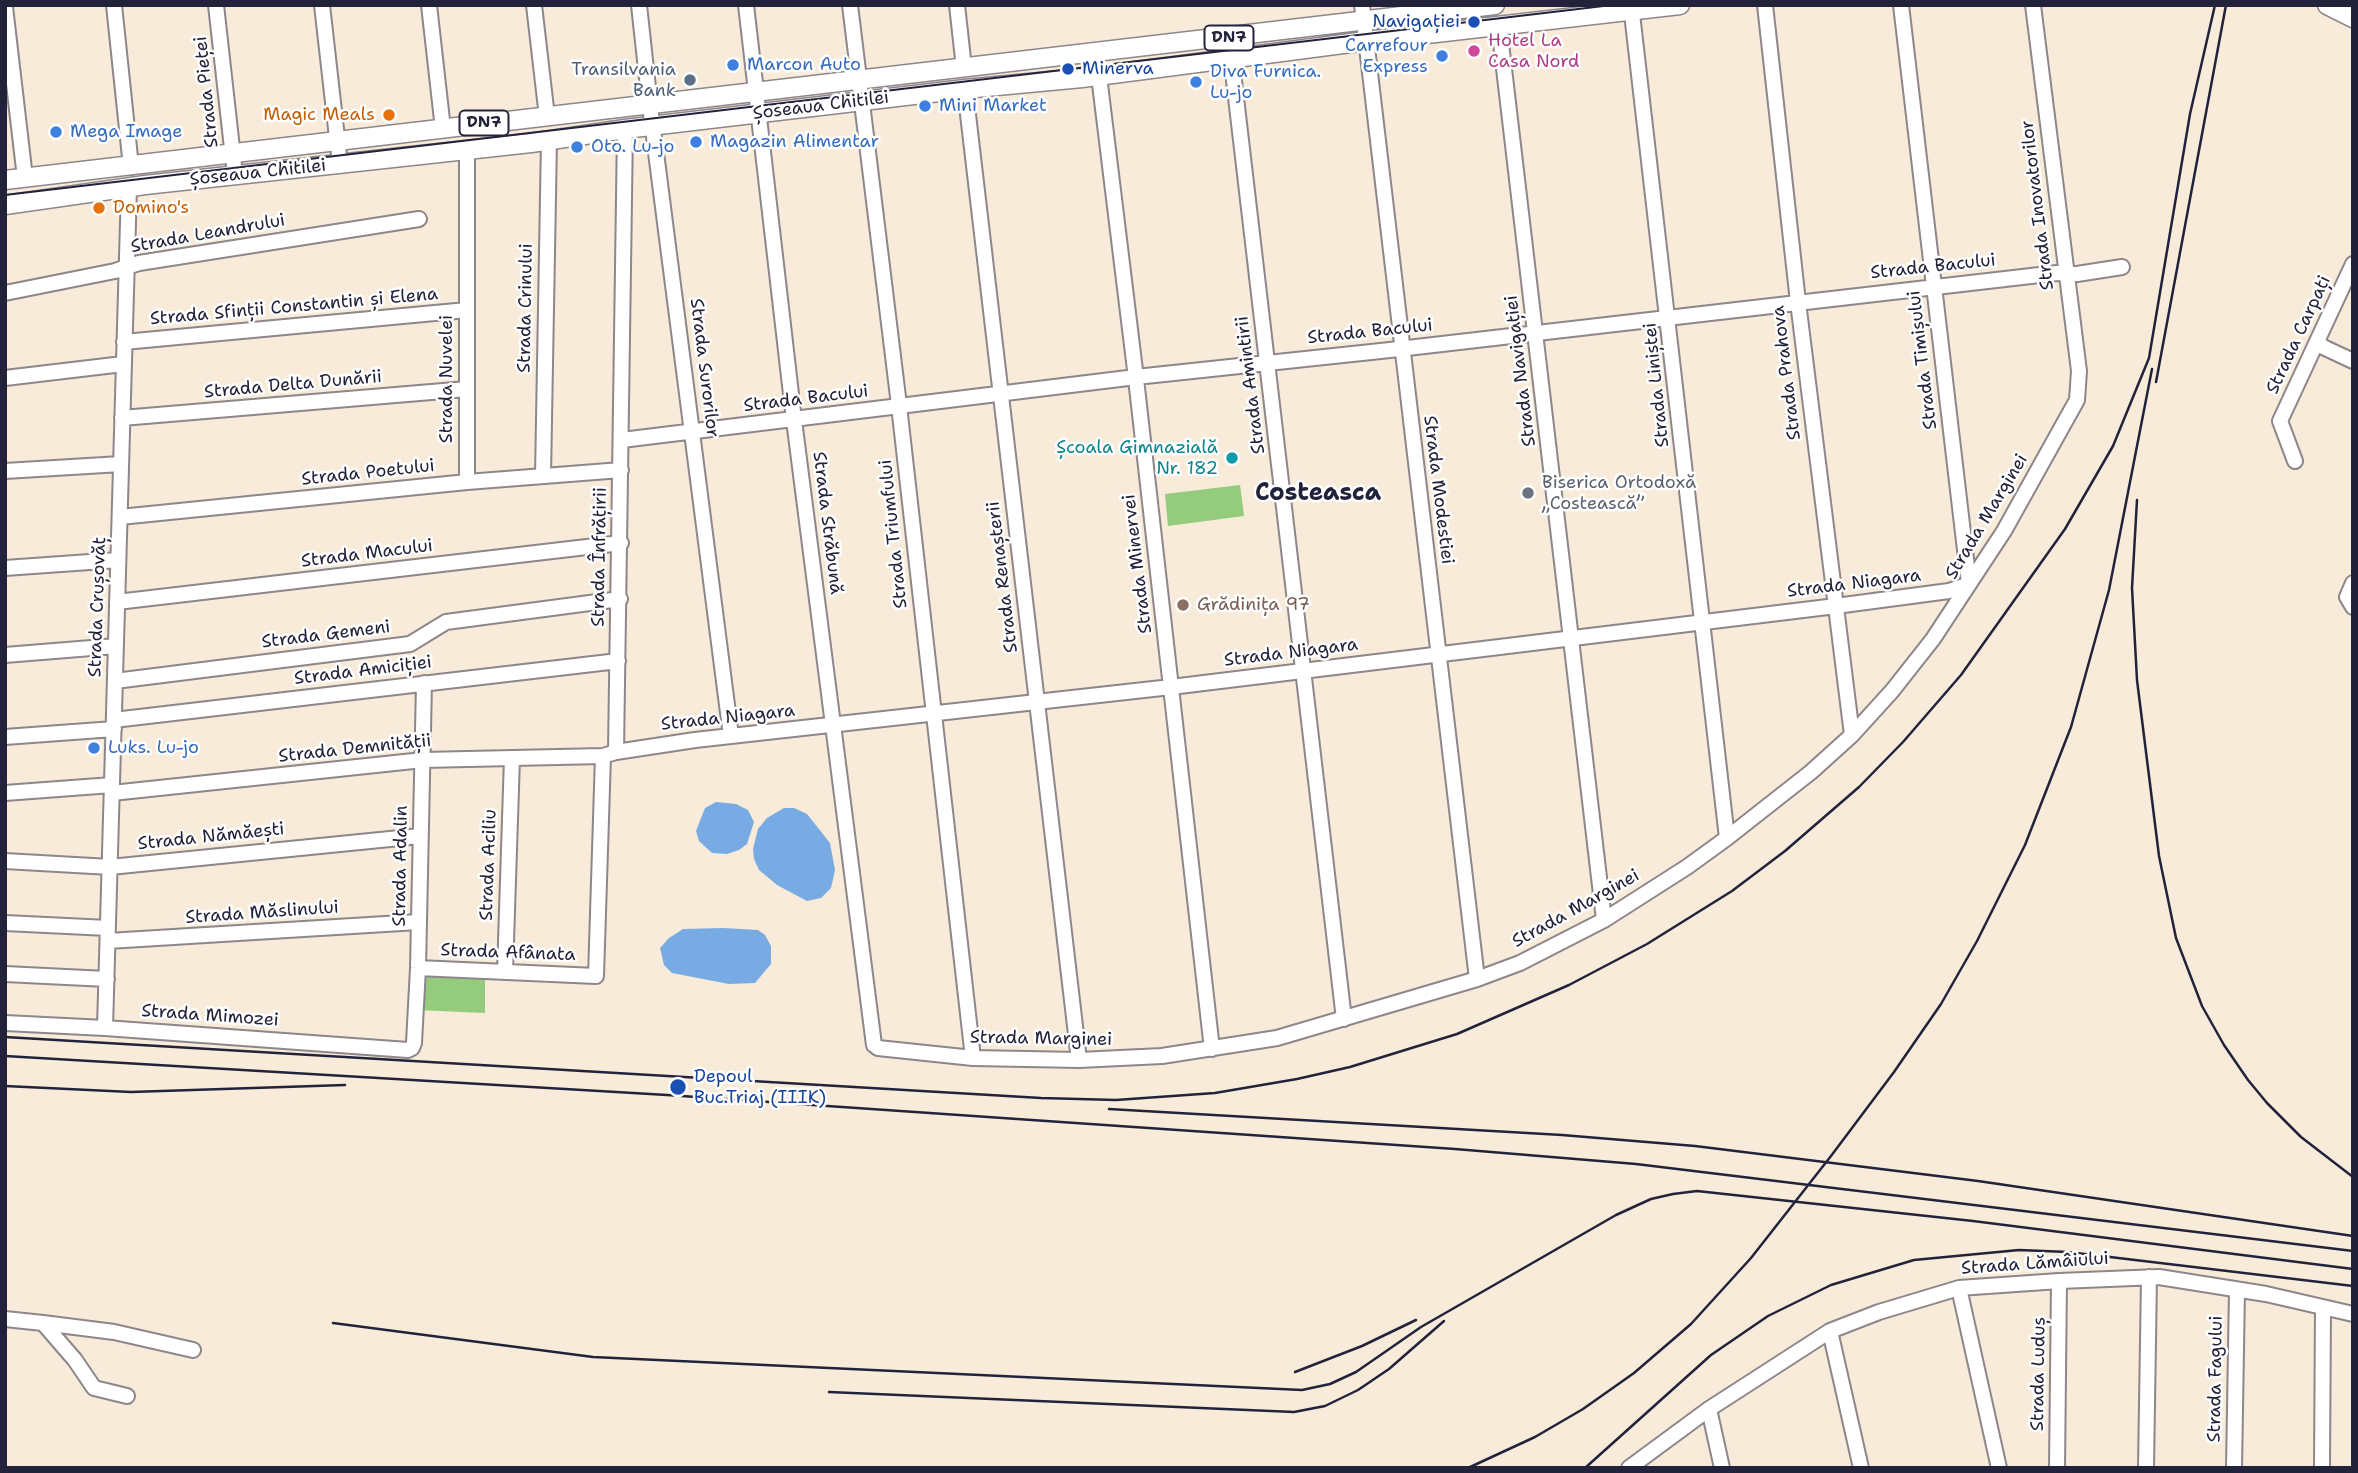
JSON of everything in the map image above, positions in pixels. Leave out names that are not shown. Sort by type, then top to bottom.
[{"type":"main road","name":"Șoseaua Chitilei","points":[[5,205],[129,187],[549,140],[653,125],[859,81],[1229,38],[1363,13],[1495,5]]},
{"type":"main road","name":"Șoseaua Chitilei","points":[[5,180],[650,106],[861,101],[1099,76],[1631,8],[1680,5]]},
{"type":"main road","points":[[2327,5],[2353,18]]},
{"type":"street","points":[[114,5],[131,167]]},
{"type":"street","name":"Strada Pieței","points":[[216,5],[235,175]]},
{"type":"street","points":[[323,5],[341,164]]},
{"type":"street","points":[[429,5],[443,128]]},
{"type":"street","points":[[534,5],[547,117]]},
{"type":"street","name":"Strada Surorilor","points":[[639,5],[731,736]]},
{"type":"street","name":"Strada Străbună","points":[[746,5],[794,420],[874,1045]]},
{"type":"street","name":"Strada Triumfului","points":[[850,5],[973,1058]]},
{"type":"street","points":[[957,5],[964,68]]},
{"type":"street","name":"Strada Prahova","points":[[1765,5],[1798,302],[1852,735]]},
{"type":"street","name":"Strada Timișului","points":[[1901,5],[1969,584]]},
{"type":"street","name":"Strada Inovatorilor","points":[[2033,5],[2079,370],[2077,400]]},
{"type":"street","points":[[5,7],[24,178]]},
{"type":"street","name":"Strada Liniștei","points":[[1631,8],[1727,838]]},
{"type":"street","name":"Strada Modestiei","points":[[1363,13],[1477,979]]},
{"type":"street","name":"Strada Navigației","points":[[1499,26],[1604,920]]},
{"type":"street","name":"Strada Amintirii","points":[[1229,38],[1344,1019]]},
{"type":"street","name":"Strada Minervei","points":[[1099,76],[1212,1049]]},
{"type":"street","name":"Strada Renașterii","points":[[965,89],[1079,1060]]},
{"type":"street","name":"Strada Înfrățirii","points":[[596,976],[618,661],[625,129]]},
{"type":"street","name":"Strada Crinului","points":[[542,476],[549,140]]},
{"type":"street","name":"Strada Nuvelei","points":[[467,150],[467,482]]},
{"type":"street","name":"Strada Crușovăț","points":[[105,1028],[129,187]]},
{"type":"street","name":"Strada Leandrului","points":[[5,293],[127,268],[139,263],[419,219]]},
{"type":"street","name":"Strada Carpați","points":[[2295,461],[2280,421],[2353,264]]},
{"type":"street","name":"Strada Bacului","points":[[622,440],[1136,377],[2122,267]]},
{"type":"street","name":"Strada Sfinții Constantin și Elena","points":[[124,342],[467,310]]},
{"type":"street","points":[[2317,341],[2323,347],[2353,361]]},
{"type":"street","points":[[5,379],[123,363]]},
{"type":"street","name":"Strada Delta Dunării","points":[[122,418],[467,389]]},
{"type":"street","name":"Strada Marginei","points":[[874,1045],[878,1048],[973,1058],[1141,1059],[1277,1038],[1477,979],[1520,963],[1604,920],[1677,874],[1727,838],[1811,772],[1852,735],[1930,643],[2004,531],[2077,400]]},
{"type":"street","points":[[5,471],[121,464]]},
{"type":"street","name":"Strada Poetului","points":[[120,517],[467,482],[621,470]]},
{"type":"street","name":"Strada Macului","points":[[117,602],[621,543]]},
{"type":"street","points":[[5,568],[118,560]]},
{"type":"street","points":[[2353,583],[2347,597],[2353,607]]},
{"type":"street","name":"Strada Niagara","points":[[610,754],[731,736],[1171,687],[1836,607],[1950,591],[1969,584]]},
{"type":"street","name":"Strada Gemeni","points":[[115,681],[410,644],[446,622],[620,599]]},
{"type":"street","points":[[5,655],[116,646]]},
{"type":"street","name":"Strada Amiciției","points":[[5,737],[618,661]]},
{"type":"street","name":"Strada Adalin","points":[[412,1048],[418,968],[424,683]]},
{"type":"street","name":"Strada Demnității","points":[[5,793],[112,789],[423,760],[610,754]]},
{"type":"street","name":"Strada Aciliu","points":[[505,972],[512,758]]},
{"type":"street","name":"Strada Nămăești","points":[[5,861],[110,867],[420,836]]},
{"type":"street","name":"Strada Măslinului","points":[[5,923],[108,935],[418,922]]},
{"type":"street","name":"Strada Afânata","points":[[418,968],[596,976]]},
{"type":"street","points":[[5,974],[107,979]]},
{"type":"street","name":"Strada Mimozei","points":[[5,1023],[394,1049],[412,1048]]},
{"type":"street","points":[[2146,1468],[2149,1277]]},
{"type":"street","name":"Strada Lămâiului","points":[[1629,1468],[1709,1409],[1830,1331],[1879,1312],[1959,1288],[2149,1277],[2237,1290],[2353,1314]]},
{"type":"street","name":"Strada Luduș","points":[[2057,1468],[2059,1281]]},
{"type":"street","points":[[1959,1288],[1999,1468]]},
{"type":"street","name":"Strada Fagului","points":[[2234,1468],[2237,1290]]},
{"type":"street","points":[[2322,1468],[2323,1307]]},
{"type":"street","points":[[5,1319],[114,1332],[193,1350]]},
{"type":"street","points":[[43,1323],[75,1360],[94,1388],[127,1396]]},
{"type":"street","points":[[1830,1331],[1861,1468]]},
{"type":"street","points":[[1709,1409],[1723,1468]]},
{"type":"green space","points":[[1240,485],[1244,516],[1168,526],[1165,494]]},
{"type":"green space","points":[[418,968],[485,972],[485,1013],[416,1010]]},
{"type":"water","points":[[716,802],[736,804],[748,810],[754,822],[747,844],[739,850],[727,854],[712,853],[699,841],[696,831],[705,808]]},
{"type":"water","points":[[784,808],[794,808],[807,814],[830,843],[835,870],[831,888],[821,898],[807,901],[777,885],[759,870],[754,859],[753,849],[758,829],[767,818]]},
{"type":"water","points":[[683,929],[758,930],[765,935],[771,946],[771,964],[755,983],[729,984],[672,973],[664,965],[660,948]]},
{"type":"tram line","points":[[5,195],[1612,5]]},
{"type":"railway","points":[[5,1037],[1041,1098],[1116,1100],[1215,1093],[1350,1067],[1457,1034],[1569,985],[1647,944],[1732,891],[1785,851],[1859,787],[1903,742],[1961,675],[2065,529],[2113,446],[2149,358],[2190,114],[2215,5]]},
{"type":"railway","points":[[2156,382],[2226,5]]},
{"type":"railway","points":[[1468,1468],[1535,1437],[1583,1409],[1634,1373],[1691,1324],[1751,1258],[1831,1156],[1941,1004],[1977,941],[2025,845],[2071,727],[2109,590],[2152,369]]},
{"type":"railway","points":[[2137,500],[2132,588],[2137,680],[2159,856],[2176,938],[2202,1006],[2248,1080],[2301,1137],[2353,1177]]},
{"type":"railway","points":[[5,1056],[667,1095],[1455,1149],[1636,1164],[2353,1251]]},
{"type":"railway","points":[[5,1086],[131,1092],[345,1085]]},
{"type":"railway","points":[[1109,1109],[1562,1135],[1695,1146],[1978,1181],[2353,1236]]},
{"type":"railway","points":[[333,1323],[593,1357],[1302,1390],[1330,1384],[1356,1372],[1421,1327],[1616,1215],[1651,1199],[1697,1191],[1973,1221],[2353,1269]]},
{"type":"railway","points":[[1585,1468],[1711,1355],[1768,1316],[1831,1285],[1914,1260],[2019,1250],[2068,1252],[2353,1286]]},
{"type":"railway","points":[[1295,1372],[1362,1346],[1416,1320]]},
{"type":"railway","points":[[829,1392],[1294,1412],[1325,1406],[1358,1390],[1389,1369],[1444,1321]]},
{"type":"place","name":"Navigației","points":[[1474,22]]},
{"type":"place","name":"Hotel La Casa Nord","points":[[1474,51]]},
{"type":"place","name":"Carrefour Express","points":[[1442,56]]},
{"type":"place","name":"Marcon Auto","points":[[733,65]]},
{"type":"place","name":"Minerva","points":[[1068,69]]},
{"type":"place","name":"Transilvania Bank","points":[[690,80]]},
{"type":"place","name":"Diva Furnica. Lu-jo","points":[[1196,82]]},
{"type":"place","name":"Mini Market","points":[[925,106]]},
{"type":"place","name":"Magic Meals","points":[[389,115]]},
{"type":"place","name":"Mega Image","points":[[56,132]]},
{"type":"place","name":"Magazin Alimentar","points":[[696,142]]},
{"type":"place","name":"Oto. Lu-jo","points":[[577,147]]},
{"type":"place","name":"Domino's","points":[[99,208]]},
{"type":"place","name":"Școala Gimnazială Nr. 182","points":[[1232,458]]},
{"type":"place","name":"Biserica Ortodoxă „Costească”","points":[[1528,493]]},
{"type":"place","name":"Grădinița 97","points":[[1183,605]]},
{"type":"place","name":"Luks. Lu-jo","points":[[94,748]]},
{"type":"place","name":"Depoul Buc.Triaj (IIIK)","points":[[678,1087]]},
{"type":"district","name":"Costeasca","points":[[1318,494]]}]
